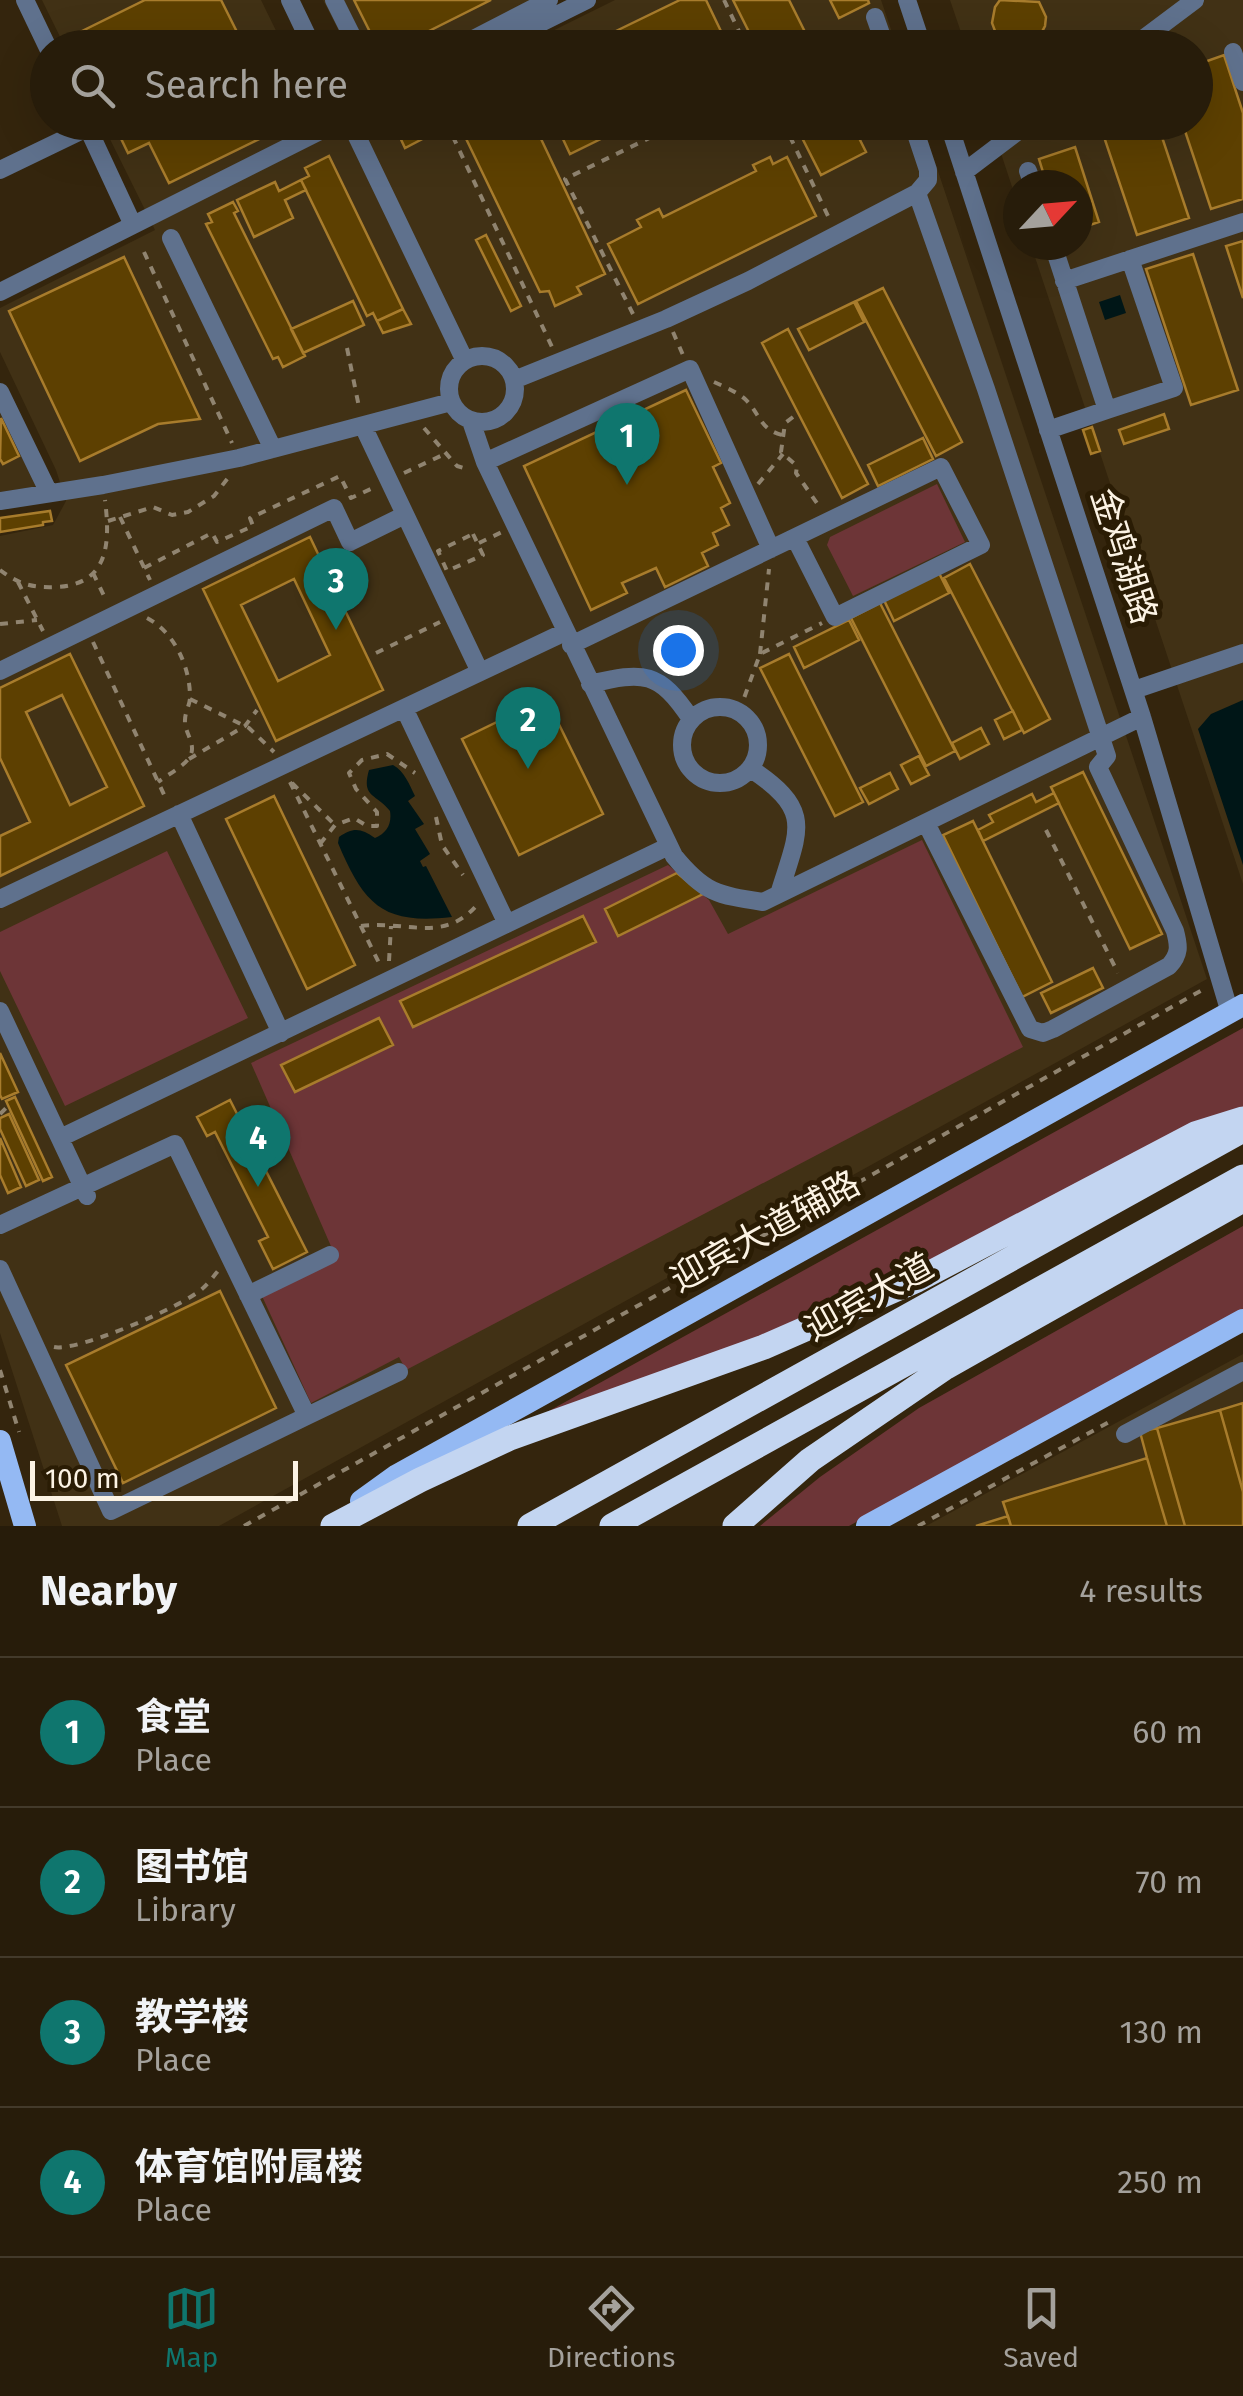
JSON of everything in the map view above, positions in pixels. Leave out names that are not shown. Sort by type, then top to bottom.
[{"type":"highway","points":[[329,1526],[510,1438],[764,1347],[916,1280],[1195,1134],[1243,1119]]},
{"type":"highway","name":"迎宾大道","points":[[530,1526],[1243,1130]]},
{"type":"highway","points":[[612,1526],[1243,1177]]},
{"type":"highway","points":[[735,1526],[810,1460],[946,1368],[1243,1200]]},
{"type":"main road","name":"迎宾大道辅路","points":[[329,1526],[397,1475],[1236,1009]]},
{"type":"main road","points":[[867,1526],[1243,1320]]},
{"type":"main road","points":[[0,1441],[25,1526]]},
{"type":"street","points":[[25,0],[39,30]]},
{"type":"street","points":[[290,0],[305,30]]},
{"type":"street","points":[[334,0],[349,30]]},
{"type":"street","points":[[491,30],[550,0]]},
{"type":"street","points":[[526,30],[587,0]]},
{"type":"street","points":[[907,0],[916,30]]},
{"type":"street","points":[[1155,30],[1194,0]]},
{"type":"street","points":[[875,18],[879,30]]},
{"type":"street","points":[[1233,52],[1243,82]]},
{"type":"street","points":[[0,170],[57,140]]},
{"type":"street","points":[[93,140],[133,225]]},
{"type":"street","points":[[0,292],[302,140]]},
{"type":"street","points":[[359,140],[465,361]]},
{"type":"street","points":[[514,380],[666,318],[917,193],[928,180],[918,140]]},
{"type":"street","name":"金鸡湖路","points":[[954,140],[1134,690],[1221,979],[1236,1009]]},
{"type":"street","points":[[964,172],[1006,140]]},
{"type":"street","points":[[917,193],[1107,756],[1098,767],[1175,930],[1179,950],[1168,966],[1053,1029],[1043,1033],[1030,1029],[926,822]]},
{"type":"street","points":[[1064,281],[1243,222]]},
{"type":"street","points":[[170,238],[273,449]]},
{"type":"street","points":[[1048,430],[1174,388],[1130,259]]},
{"type":"street","points":[[1057,260],[1107,410]]},
{"type":"street","points":[[474,357],[494,358],[509,370],[514,380],[513,400],[501,417],[491,422],[471,421],[451,402],[449,383],[465,361],[474,357]]},
{"type":"street","points":[[485,462],[690,368],[771,549]]},
{"type":"street","points":[[0,392],[49,494]]},
{"type":"street","points":[[0,501],[239,458],[451,402]]},
{"type":"street","points":[[471,421],[485,462],[669,846],[694,882],[722,896],[763,902],[1142,716]]},
{"type":"street","points":[[363,426],[480,672]]},
{"type":"street","points":[[0,899],[480,672],[771,549],[941,467],[981,546],[835,617],[795,538]]},
{"type":"street","points":[[0,671],[334,508],[350,542],[404,515]]},
{"type":"street","points":[[1134,690],[1243,652]]},
{"type":"street","points":[[590,684],[629,674],[644,676],[675,694],[692,720]]},
{"type":"street","points":[[714,707],[739,712],[756,732],[757,757],[750,769],[730,782],[718,784],[696,775],[683,754],[685,730],[692,720],[714,707]]},
{"type":"street","points":[[404,708],[507,924]]},
{"type":"street","points":[[750,769],[778,788],[795,811],[797,828],[779,894]]},
{"type":"street","points":[[177,815],[280,1032]]},
{"type":"street","points":[[60,1138],[669,846]]},
{"type":"street","points":[[0,1011],[4,1030],[85,1192]]},
{"type":"street","points":[[0,1225],[85,1192],[175,1144],[308,1416]]},
{"type":"street","points":[[248,1295],[330,1255]]},
{"type":"street","points":[[0,1269],[110,1511],[398,1372]]},
{"type":"street","points":[[1118,1427],[1243,1371]]},
{"type":"path","points":[[724,0],[738,30]]},
{"type":"path","points":[[454,140],[559,362]]},
{"type":"path","points":[[640,329],[565,179],[645,140]]},
{"type":"path","points":[[792,140],[837,236]]},
{"type":"path","points":[[108,521],[153,507],[172,515],[204,505],[225,485],[239,458],[144,252]]},
{"type":"path","points":[[666,318],[690,368]]},
{"type":"path","points":[[347,348],[363,426]]},
{"type":"path","points":[[714,382],[749,402],[769,432],[782,435]]},
{"type":"path","points":[[793,417],[785,423],[783,454],[797,466],[796,473],[828,522]]},
{"type":"path","points":[[748,488],[760,482],[783,454]]},
{"type":"path","points":[[0,570],[29,588],[74,586],[93,573],[100,566],[110,535],[103,485]]},
{"type":"path","points":[[120,516],[157,595]]},
{"type":"path","points":[[479,544],[515,525]]},
{"type":"path","points":[[473,534],[479,544],[483,554],[448,571],[438,551],[473,534]]},
{"type":"path","points":[[739,712],[760,654],[771,549]]},
{"type":"path","points":[[93,573],[122,612],[158,624],[176,646],[186,668],[190,700],[184,722],[192,749],[188,760]]},
{"type":"path","points":[[18,582],[51,646]]},
{"type":"path","points":[[376,653],[453,615]]},
{"type":"path","points":[[760,654],[835,617]]},
{"type":"path","points":[[0,624],[37,620]]},
{"type":"path","points":[[87,629],[177,815]]},
{"type":"path","points":[[190,700],[244,726],[270,744],[282,766]]},
{"type":"path","points":[[158,782],[244,726],[257,710]]},
{"type":"path","points":[[320,844],[335,825],[354,818],[367,826],[378,826],[377,812],[356,789],[348,773],[362,760],[388,754],[418,776]]},
{"type":"path","points":[[335,825],[289,779],[388,981]]},
{"type":"path","points":[[434,810],[442,845],[468,882]]},
{"type":"path","points":[[1046,830],[1126,989]]},
{"type":"path","points":[[360,926],[446,927],[463,921],[477,904],[473,892]]},
{"type":"path","points":[[388,981],[391,924]]},
{"type":"path","points":[[244,1526],[1221,979]]},
{"type":"path","points":[[0,1114],[6,1108]]},
{"type":"path","points":[[34,1344],[63,1349],[92,1342],[199,1292],[228,1254]]},
{"type":"path","points":[[918,1526],[1118,1427]]},
{"type":"shaded area","points":[[42,0],[261,0],[276,30],[57,30]]},
{"type":"shaded area","points":[[323,0],[556,0],[498,30],[338,30]]},
{"type":"shaded area","points":[[615,0],[881,0],[891,30],[554,30]]},
{"type":"shaded area","points":[[950,0],[1243,0],[1243,884],[1036,260],[1093,260],[1093,170],[1006,170],[997,140],[1213,140],[1213,30],[960,30]]},
{"type":"shaded area","points":[[110,140],[928,140],[1207,979],[219,1526],[62,1526],[0,1333],[0,536],[53,525],[66,501],[56,470],[0,352],[0,308],[155,230]]},
{"type":"shaded area","points":[[1120,295],[1126,313],[1105,320],[1099,302]]},
{"type":"shaded area","points":[[0,407],[39,486],[0,492]]},
{"type":"shaded area","points":[[937,484],[965,542],[853,596],[827,545],[830,537]]},
{"type":"shaded area","points":[[1243,700],[1243,865],[1198,729],[1211,714]]},
{"type":"shaded area","points":[[393,765],[409,783],[415,796],[408,801],[424,824],[415,829],[430,854],[420,861],[452,917],[409,918],[379,906],[357,882],[338,843],[339,837],[353,830],[375,838],[386,831],[390,811],[368,791],[367,779],[369,770]]},
{"type":"shaded area","points":[[922,840],[1023,1047],[406,1370],[399,1357],[311,1403],[262,1296],[337,1260],[251,1063],[668,865],[709,900],[728,934]]},
{"type":"shaded area","points":[[167,851],[248,1018],[65,1106],[0,971],[0,932]]},
{"type":"shaded area","points":[[1243,1028],[1243,1111],[800,1326],[538,1417]]},
{"type":"shaded area","points":[[1243,1226],[1243,1310],[849,1526],[760,1526],[820,1477],[919,1408]]},
{"type":"shaded area","points":[[1243,1354],[1243,1526],[926,1526]]},
{"type":"building","points":[[145,0],[221,0],[236,30],[84,30]]},
{"type":"building","points":[[354,0],[491,0],[431,30],[369,30]]},
{"type":"building","points":[[680,0],[706,0],[720,30],[618,30]]},
{"type":"building","points":[[733,0],[789,0],[804,30],[748,30]]},
{"type":"building","points":[[830,0],[868,0],[869,3],[839,18]]},
{"type":"building","points":[[1000,0],[1039,2],[1046,17],[1045,26],[1043,30],[995,30],[995,7]]},
{"type":"building","points":[[1224,55],[1243,113],[1243,199],[1211,209],[1188,140],[1213,140],[1213,59]]},
{"type":"building","points":[[122,140],[257,140],[169,183],[149,143],[128,153]]},
{"type":"building","points":[[401,140],[420,140],[405,148]]},
{"type":"building","points":[[467,140],[542,140],[605,274],[577,287],[581,294],[555,306],[549,291],[540,292]]},
{"type":"building","points":[[563,140],[599,140],[570,154]]},
{"type":"building","points":[[803,140],[860,140],[866,152],[821,175]]},
{"type":"building","points":[[1105,140],[1163,140],[1189,218],[1137,235]]},
{"type":"building","points":[[1075,147],[1082,170],[1042,170],[1039,159]]},
{"type":"building","points":[[329,156],[403,309],[377,321],[373,313],[367,316],[301,180],[309,176],[305,168]]},
{"type":"building","points":[[770,157],[773,164],[787,157],[816,216],[638,304],[608,244],[641,227],[637,220],[659,209],[663,217],[756,171],[753,165]]},
{"type":"building","points":[[301,180],[306,190],[285,200],[293,218],[254,237],[237,200],[275,182],[279,191]]},
{"type":"building","points":[[233,202],[238,211],[234,213],[305,356],[283,367],[278,357],[273,359],[206,224],[212,222],[208,214]]},
{"type":"building","points":[[486,235],[521,306],[511,311],[476,240]]},
{"type":"building","points":[[1243,241],[1243,298],[1226,246]]},
{"type":"building","points":[[1193,254],[1238,390],[1191,405],[1146,269]]},
{"type":"building","points":[[124,257],[200,419],[158,424],[80,461],[9,311]]},
{"type":"building","points":[[883,288],[962,442],[936,456],[856,301]]},
{"type":"building","points":[[353,301],[364,325],[303,353],[291,329]]},
{"type":"building","points":[[854,302],[864,322],[809,350],[798,329]]},
{"type":"building","points":[[403,309],[411,324],[383,333],[377,321]]},
{"type":"building","points":[[788,329],[868,484],[842,498],[762,343]]},
{"type":"building","points":[[686,390],[721,463],[713,467],[730,503],[721,508],[729,525],[713,533],[718,545],[702,553],[708,566],[665,587],[656,568],[622,583],[627,593],[591,610],[524,466]]},
{"type":"building","points":[[1164,414],[1169,429],[1124,444],[1119,430]]},
{"type":"building","points":[[1,418],[19,456],[3,464],[0,459]]},
{"type":"building","points":[[1092,427],[1100,451],[1091,454],[1083,430]]},
{"type":"building","points":[[923,438],[933,459],[878,486],[868,465]]},
{"type":"building","points":[[50,511],[52,521],[43,525],[0,532],[0,518]]},
{"type":"building","points":[[310,537],[383,690],[276,741],[203,589]],"holes":[[[294,579],[330,655],[278,681],[241,605]]]},
{"type":"building","points":[[970,564],[1050,719],[1024,733],[944,578]]},
{"type":"building","points":[[939,573],[949,593],[894,621],[884,600]]},
{"type":"building","points":[[880,603],[955,751],[926,766],[851,618]]},
{"type":"building","points":[[849,620],[859,640],[804,668],[794,647]]},
{"type":"building","points":[[70,654],[144,806],[0,876],[0,836],[30,822],[0,758],[0,688]],"holes":[[[62,695],[107,787],[70,805],[26,712]]]},
{"type":"building","points":[[789,654],[863,802],[835,816],[760,668]]},
{"type":"building","points":[[546,698],[603,814],[519,855],[462,739]]},
{"type":"building","points":[[1013,711],[1022,730],[1004,739],[995,720]]},
{"type":"building","points":[[981,728],[989,744],[960,759],[952,743]]},
{"type":"building","points":[[919,756],[929,775],[911,784],[901,765]]},
{"type":"building","points":[[1083,772],[1162,934],[1130,949],[1051,787]]},
{"type":"building","points":[[890,773],[898,789],[869,804],[860,788]]},
{"type":"building","points":[[1054,793],[1059,803],[983,841],[978,830],[993,822],[989,815],[1032,794],[1036,802]]},
{"type":"building","points":[[274,796],[355,965],[307,989],[226,819]]},
{"type":"building","points":[[973,821],[1052,982],[1022,997],[943,835]]},
{"type":"building","points":[[677,873],[703,894],[618,936],[605,909]]},
{"type":"building","points":[[583,916],[596,942],[413,1027],[400,1001]]},
{"type":"building","points":[[1093,968],[1103,988],[1051,1013],[1041,993]]},
{"type":"building","points":[[379,1018],[393,1045],[295,1092],[281,1065]]},
{"type":"building","points":[[0,1053],[18,1092],[2,1099],[0,1095]]},
{"type":"building","points":[[15,1097],[52,1177],[43,1181],[6,1101]]},
{"type":"building","points":[[230,1100],[307,1252],[273,1269],[259,1241],[268,1237],[215,1132],[207,1136],[197,1117]]},
{"type":"building","points":[[9,1114],[39,1180],[26,1186],[0,1129],[0,1118]]},
{"type":"building","points":[[0,1138],[21,1187],[8,1193],[0,1175]]},
{"type":"building","points":[[220,1291],[276,1408],[123,1483],[66,1365]]},
{"type":"building","points":[[1243,1403],[1243,1492],[1220,1410]]},
{"type":"building","points":[[1220,1410],[1243,1492],[1243,1526],[1185,1526],[1157,1428]]},
{"type":"building","points":[[1157,1428],[1185,1526],[1167,1526],[1147,1458],[1140,1432]]},
{"type":"building","points":[[1147,1458],[1167,1526],[1011,1526],[1003,1502]]},
{"type":"building","points":[[1008,1516],[1011,1526],[976,1526]]},
{"type":"place","name":"食堂","points":[[627,485]]},
{"type":"place","name":"教学楼","points":[[336,630]]},
{"type":"place","name":"图书馆","points":[[528,769]]},
{"type":"place","name":"体育馆附属楼","points":[[258,1187]]}]
